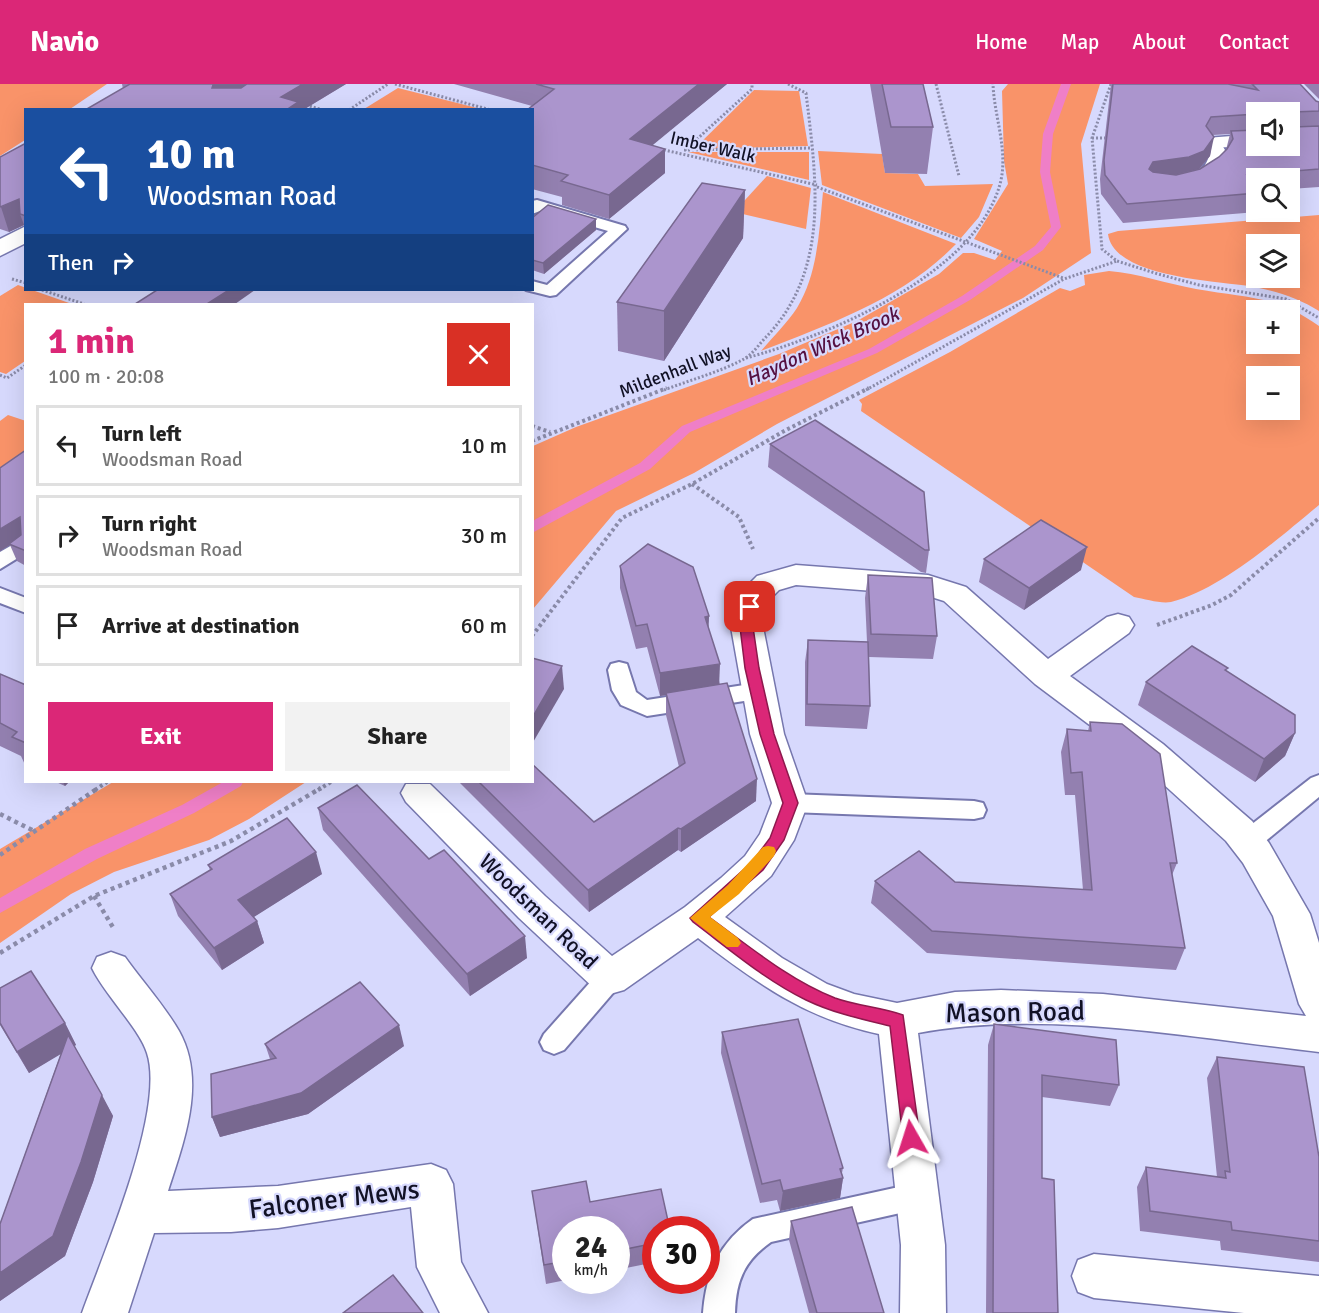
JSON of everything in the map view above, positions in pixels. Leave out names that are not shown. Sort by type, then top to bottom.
[{"type":"street","points":[[1214,143],[1246,141]]},
{"type":"street","points":[[0,249],[24,234]]},
{"type":"street","points":[[790,803],[767,734],[757,691],[747,627],[750,607],[768,583],[796,575],[876,579],[940,589],[955,594],[1047,676],[1151,753],[1203,797],[1247,842],[1275,883],[1292,914],[1319,1004]]},
{"type":"street","points":[[1047,676],[1118,625]]},
{"type":"street","name":"Woodsman Road","points":[[418,793],[532,907],[610,978],[698,918],[758,866],[776,840],[790,803]]},
{"type":"street","points":[[698,918],[789,983],[813,996],[837,1006],[897,1020],[922,1245],[922,1313]]},
{"type":"street","points":[[105,1313],[167,1123],[172,1099],[171,1077],[164,1042],[111,968]]},
{"type":"street","name":"Mason Road","points":[[897,1020],[955,1009],[1001,1007],[1103,1011],[1319,1035]]},
{"type":"street","name":"Falconer Mews","points":[[139,1212],[231,1211],[278,1207],[431,1184],[439,1267],[465,1313]]},
{"type":"street","points":[[1094,1276],[1319,1298]]},
{"type":"lane","points":[[1180,184],[1197,182],[1212,171],[1219,156],[1214,143]]},
{"type":"lane","points":[[534,207],[537,205],[619,228],[550,291],[534,287]]},
{"type":"lane","points":[[0,562],[24,544]]},
{"type":"lane","points":[[0,595],[24,605]]},
{"type":"lane","points":[[619,670],[627,699],[635,705],[647,708],[757,691]]},
{"type":"lane","points":[[1247,842],[1319,784]]},
{"type":"lane","points":[[790,803],[974,810]]},
{"type":"lane","points":[[554,1042],[610,978]]},
{"type":"lane","points":[[719,1313],[720,1294],[731,1258],[747,1240],[764,1229],[917,1197]]},
{"type":"path","points":[[352,108],[388,84]]},
{"type":"path","points":[[395,84],[484,108]]},
{"type":"path","points":[[681,153],[752,89],[752,84]]},
{"type":"path","name":"Mildenhall Way","points":[[534,440],[746,358],[780,322],[808,265],[817,186],[806,93],[788,84]]},
{"type":"path","points":[[936,84],[959,176]]},
{"type":"path","points":[[746,358],[771,352],[876,308],[910,289],[942,266],[965,243],[985,214],[1001,179],[992,103],[993,84]]},
{"type":"path","points":[[1112,84],[1092,138],[1102,249],[1117,261],[1199,285],[1286,299],[1319,318]]},
{"type":"path","points":[[301,104],[316,108]]},
{"type":"path","points":[[1092,138],[1114,139]]},
{"type":"path","name":"Imber Walk","points":[[658,148],[817,186],[1064,279]]},
{"type":"path","points":[[684,150],[813,148]]},
{"type":"path","points":[[534,633],[622,518],[692,484],[786,430],[878,384],[1064,279],[1117,261]]},
{"type":"path","points":[[45,291],[81,303]]},
{"type":"path","points":[[0,375],[7,378],[24,366]]},
{"type":"path","points":[[534,427],[550,432]]},
{"type":"path","points":[[692,484],[739,517],[768,583]]},
{"type":"path","points":[[1118,625],[1158,625],[1212,605],[1231,594],[1319,518]]},
{"type":"path","points":[[0,855],[105,783]]},
{"type":"path","points":[[0,953],[94,896],[119,884],[231,841],[264,824],[329,783]]},
{"type":"path","points":[[0,814],[34,831]]},
{"type":"shaded area","points":[[0,84],[107,84],[71,108],[24,108],[24,141],[0,156]]},
{"type":"shaded area","points":[[1008,84],[1100,84],[1081,144],[1091,253],[1023,298],[777,424],[694,473],[616,511],[534,608],[534,446],[576,427],[779,354],[857,321],[939,274],[963,253],[974,253],[995,260],[1002,251],[974,239],[1008,184],[1004,161],[1002,91]]},
{"type":"shaded area","points":[[398,88],[477,108],[366,108]]},
{"type":"shaded area","points":[[754,90],[799,91],[808,146],[694,149]]},
{"type":"shaded area","points":[[818,151],[882,154],[885,173],[918,174],[925,186],[993,184],[979,217],[961,238],[822,185]]},
{"type":"shaded area","points":[[688,152],[809,152],[809,180]]},
{"type":"shaded area","points":[[767,176],[811,188],[806,229],[734,212]]},
{"type":"shaded area","points":[[823,192],[956,244],[913,280],[865,308],[761,351],[793,314],[804,295],[819,237]]},
{"type":"shaded area","points":[[1319,215],[1319,311],[1300,300],[1258,288],[1300,288],[1300,234],[1246,234],[1246,286],[1191,279],[1146,268],[1128,260],[1114,248],[1108,234],[1118,231],[1246,221],[1300,222],[1300,217]]},
{"type":"shaded area","points":[[1109,271],[1264,300],[1246,300],[1246,354],[1300,354],[1300,314],[1319,326],[1319,505],[1268,547],[1230,574],[1190,596],[1171,602],[1134,597],[861,411],[862,404],[859,400],[950,352],[1060,288],[1070,291],[1085,285],[1084,275]]},
{"type":"shaded area","points":[[18,285],[24,287],[24,291],[35,291],[69,303],[24,303],[24,362],[6,374],[0,372],[0,296]]},
{"type":"shaded area","points":[[8,415],[24,420],[24,473],[0,490],[0,421]]},
{"type":"shaded area","points":[[111,783],[304,783],[249,819],[209,840],[114,872],[71,894],[0,943],[0,849]]},
{"type":"building","points":[[130,84],[214,84],[212,88],[241,88],[247,84],[303,84],[281,97],[298,102],[289,108],[88,108]]},
{"type":"building","points":[[536,84],[699,84],[630,139],[665,149],[609,195],[561,181],[568,175],[534,166],[534,108],[530,108],[554,89]]},
{"type":"building","points":[[882,84],[923,84],[933,127],[891,127]]},
{"type":"building","points":[[1113,84],[1228,84],[1258,90],[1252,84],[1300,84],[1319,102],[1319,111],[1300,112],[1300,102],[1246,102],[1246,115],[1211,117],[1206,126],[1214,137],[1204,151],[1189,157],[1153,162],[1149,169],[1153,172],[1176,175],[1200,169],[1227,149],[1233,139],[1231,131],[1246,130],[1246,156],[1300,156],[1300,127],[1319,126],[1319,169],[1300,171],[1300,168],[1246,168],[1246,194],[1127,204],[1105,175],[1104,160]]},
{"type":"building","points":[[24,144],[24,215],[20,214],[19,199],[0,207],[0,157]]},
{"type":"building","points":[[702,183],[745,190],[664,311],[617,302]]},
{"type":"building","points":[[548,205],[596,219],[543,263],[534,261],[534,216]]},
{"type":"building","points":[[155,291],[227,291],[209,303],[137,303]]},
{"type":"building","points":[[815,420],[924,492],[929,550],[925,550],[770,444]]},
{"type":"building","points":[[24,451],[24,550],[9,544],[21,535],[20,517],[0,529],[0,468]]},
{"type":"building","points":[[1041,520],[1087,547],[1029,588],[984,559]]},
{"type":"building","points":[[648,544],[693,567],[709,616],[705,617],[720,664],[660,673],[647,624],[636,626],[620,566]]},
{"type":"building","points":[[868,575],[932,578],[937,636],[871,634]]},
{"type":"building","points":[[808,640],[868,642],[870,706],[807,704]]},
{"type":"building","points":[[1192,646],[1295,715],[1295,733],[1264,759],[1146,682]]},
{"type":"building","points":[[534,659],[562,666],[534,715]]},
{"type":"building","points":[[0,674],[24,684],[24,742],[12,737],[17,732],[0,723]]},
{"type":"building","points":[[727,683],[757,779],[681,829],[678,828],[588,890],[480,783],[534,783],[534,766],[594,822],[685,763],[666,693]]},
{"type":"building","points":[[1090,722],[1122,724],[1160,754],[1177,863],[1170,863],[1185,948],[932,931],[875,881],[919,851],[955,882],[1092,890],[1082,772],[1071,773],[1067,729],[1091,731]]},
{"type":"building","points":[[357,785],[429,859],[444,850],[525,936],[467,974],[318,808]]},
{"type":"building","points":[[287,818],[316,852],[238,900],[257,921],[214,948],[170,894],[212,869],[208,865]]},
{"type":"building","points":[[31,971],[65,1023],[17,1052],[0,1023],[0,988]]},
{"type":"building","points":[[360,982],[399,1025],[301,1093],[212,1117],[211,1074],[276,1058],[265,1044]]},
{"type":"building","points":[[798,1019],[843,1168],[840,1169],[843,1178],[783,1191],[780,1180],[762,1184],[722,1032]]},
{"type":"building","points":[[994,1024],[1116,1040],[1119,1085],[1042,1075],[1042,1178],[1054,1180],[1058,1313],[993,1313]]},
{"type":"building","points":[[68,1035],[102,1095],[81,1162],[53,1236],[0,1273],[0,1224]]},
{"type":"building","points":[[1217,1057],[1304,1067],[1319,1157],[1319,1241],[1232,1230],[1231,1222],[1150,1211],[1146,1167],[1226,1178],[1225,1171],[1230,1172]]},
{"type":"building","points":[[586,1181],[590,1202],[661,1189],[667,1216],[642,1216],[642,1246],[630,1248],[630,1216],[552,1216],[552,1264],[544,1265],[532,1191]]},
{"type":"building","points":[[852,1207],[884,1313],[817,1313],[791,1221]]},
{"type":"building","points":[[393,1275],[423,1313],[343,1313]]},
{"type":"waterway","name":"Haydon Wick Brook","points":[[534,527],[645,466],[686,429],[873,351],[966,298],[1039,248],[1056,227],[1045,172],[1048,134],[1066,84]]},
{"type":"waterway","name":"Haydon Wick Brook","points":[[0,906],[91,854],[188,809],[233,783]]},
{"type":"slow traffic","points":[[733,943],[698,918],[734,889],[758,866],[768,851]]},
{"type":"route","points":[[750,607],[747,627],[752,668],[767,734],[788,790],[790,803],[776,840],[758,866],[698,918],[789,983],[813,996],[837,1006],[897,1020],[911,1138]]}]
